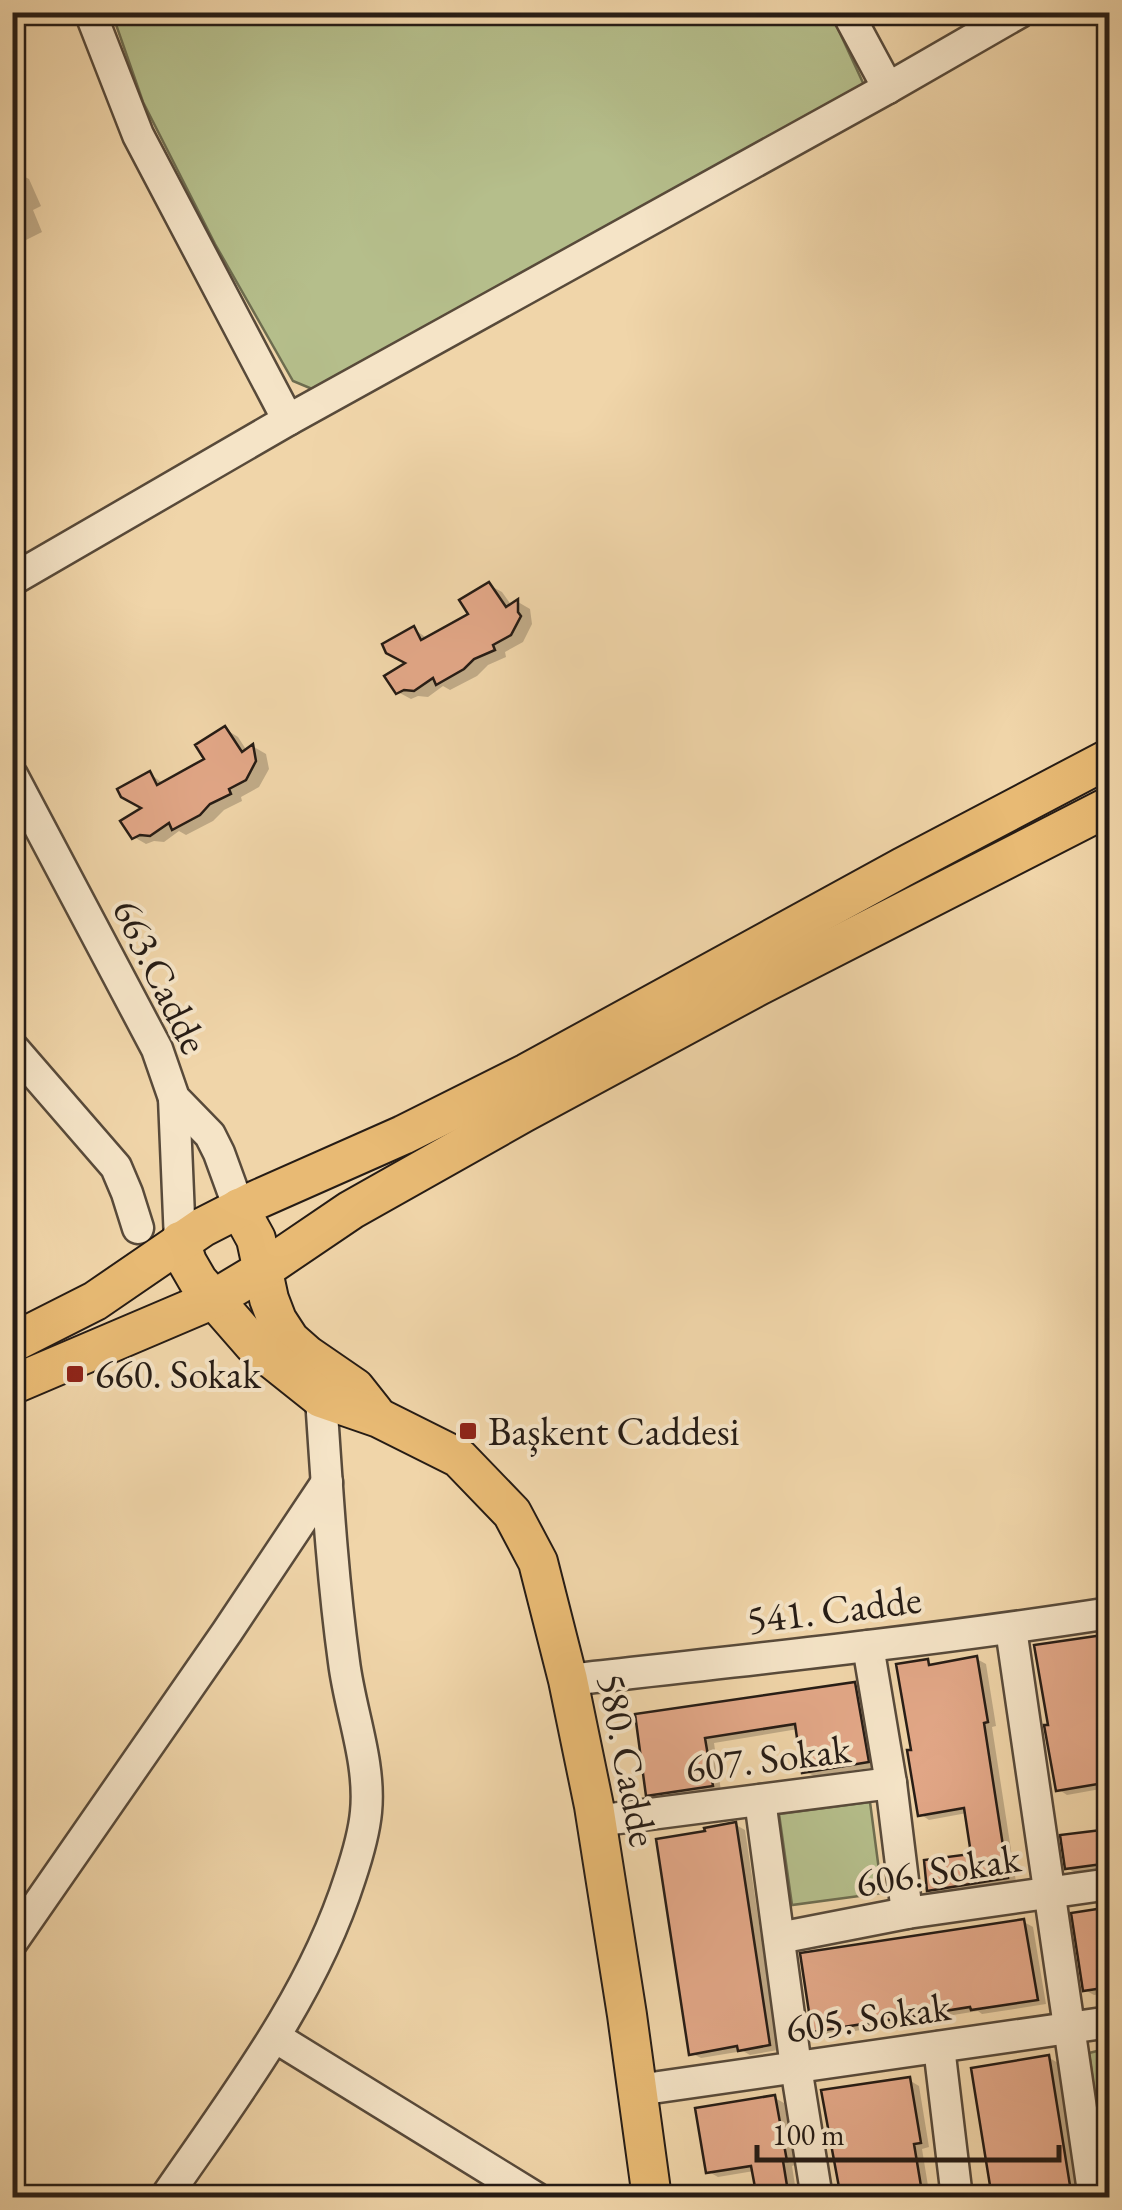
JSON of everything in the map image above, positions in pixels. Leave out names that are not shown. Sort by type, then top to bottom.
[{"type":"main road","points":[[12,1343],[95,1300],[180,1241],[239,1208],[403,1135],[527,1073],[1110,758]]},
{"type":"main road","points":[[12,1386],[214,1298],[351,1210],[523,1113],[760,985],[1110,806]]},
{"type":"main road","points":[[239,1208],[256,1239],[277,1320],[290,1340],[356,1388],[379,1418]]},
{"type":"main road","points":[[180,1241],[198,1282],[254,1344],[320,1398],[379,1418]]},
{"type":"main road","points":[[104,1346],[204,1330],[227,1333],[254,1344]]},
{"type":"main road","name":"580. Cadde","points":[[379,1418],[458,1458],[512,1513],[538,1562],[568,1680],[596,1821],[652,2198]]},
{"type":"street","points":[[90,12],[138,135],[288,420]]},
{"type":"street","points":[[847,12],[888,88]]},
{"type":"street","points":[[12,580],[288,420],[1020,12]]},
{"type":"street","name":"663.Cadde","points":[[12,775],[157,1049],[174,1098],[210,1135],[228,1171],[239,1208]]},
{"type":"street","points":[[12,1047],[116,1167],[138,1228]]},
{"type":"street","points":[[174,1098],[180,1241]]},
{"type":"street","points":[[165,2198],[275,2037],[320,1956],[356,1861],[366,1811],[365,1774],[340,1634],[320,1398]]},
{"type":"street","points":[[12,1942],[228,1632],[327,1482]]},
{"type":"street","name":"541. Cadde","points":[[568,1680],[1110,1614]]},
{"type":"street","points":[[1010,1629],[1094,2198]]},
{"type":"street","points":[[868,1646],[908,1914]]},
{"type":"street","name":"607. Sokak","points":[[596,1821],[891,1783]]},
{"type":"street","points":[[760,1800],[817,2198]]},
{"type":"street","name":"606. Sokak","points":[[779,1938],[1110,1884]]},
{"type":"street","name":"605. Sokak","points":[[638,2090],[1110,2022]]},
{"type":"street","points":[[275,2037],[536,2198]]},
{"type":"street","points":[[939,2047],[958,2198]]},
{"type":"green space","points":[[112,13],[789,13],[833,18],[864,85],[317,391],[293,381],[215,244],[143,102]]},
{"type":"green space","points":[[870,1802],[882,1893],[792,1905],[779,1814]]},
{"type":"green space","points":[[1109,2048],[1109,2197],[1089,2053]]},
{"type":"building","points":[[489,582],[506,607],[518,599],[521,616],[511,635],[493,645],[495,650],[436,685],[433,678],[414,691],[396,694],[384,676],[405,663],[386,653],[382,644],[414,626],[421,640],[468,614],[459,600]]},
{"type":"building","points":[[225,726],[242,752],[253,744],[256,761],[246,780],[229,789],[231,794],[210,804],[200,815],[172,830],[169,823],[150,836],[132,839],[120,821],[141,808],[121,797],[117,789],[150,771],[157,785],[204,759],[195,745]]},
{"type":"building","points":[[1110,1634],[1110,1782],[1056,1791],[1034,1645]]},
{"type":"building","points":[[977,1656],[1008,1878],[927,1891],[924,1860],[971,1854],[964,1808],[918,1816],[896,1664],[928,1659],[929,1665]]},
{"type":"building","points":[[855,1682],[869,1762],[802,1773],[795,1724],[705,1738],[713,1786],[646,1796],[635,1714]]},
{"type":"building","points":[[736,1822],[770,2045],[738,2051],[737,2046],[689,2055],[656,1839]]},
{"type":"building","points":[[1110,1829],[1110,1863],[1065,1869],[1060,1835]]},
{"type":"building","points":[[1110,1907],[1110,1987],[1083,1991],[1071,1913]]},
{"type":"building","points":[[1024,1919],[1038,2000],[812,2032],[800,1953]]},
{"type":"building","points":[[1049,2055],[1072,2198],[992,2198],[971,2068]]},
{"type":"building","points":[[910,2077],[921,2143],[914,2144],[923,2198],[841,2198],[821,2090]]},
{"type":"building","points":[[775,2095],[787,2161],[783,2161],[789,2198],[757,2198],[751,2166],[706,2173],[695,2108]]},
{"type":"place","name":"660. Sokak","points":[[75,1374]]},
{"type":"place","name":"Başkent Caddesi","points":[[468,1431]]}]
